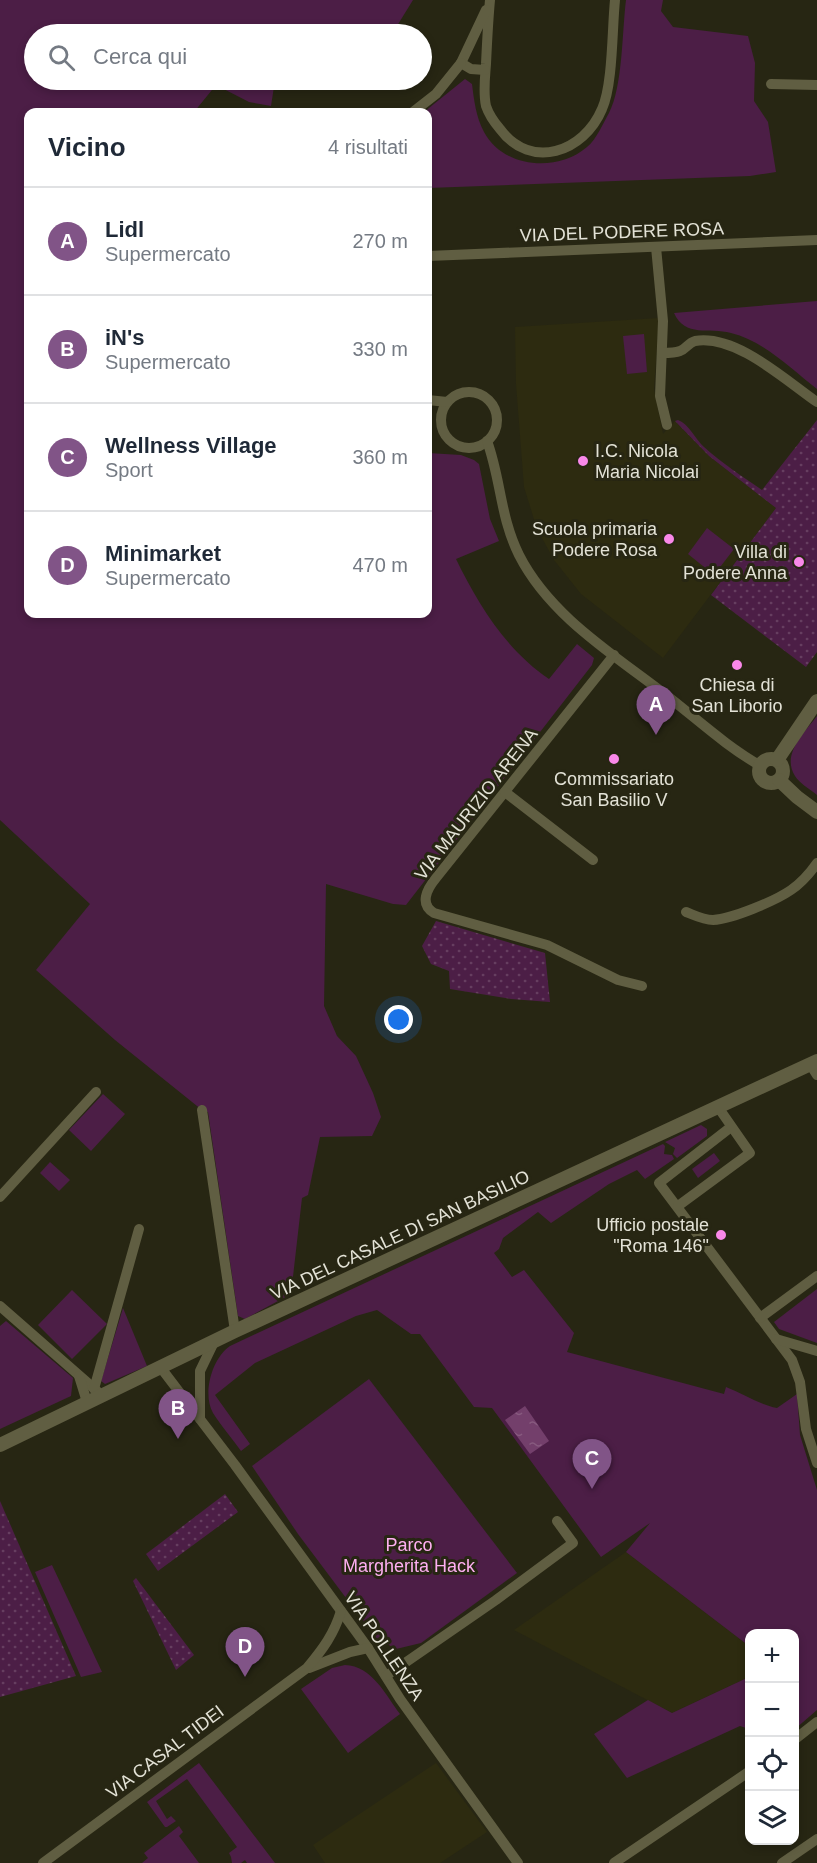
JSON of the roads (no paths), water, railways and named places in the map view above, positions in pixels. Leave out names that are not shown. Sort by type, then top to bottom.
[{"type":"street","points":[[490,1],[485,70],[486,106],[506,137],[522,147],[542,152],[559,151],[576,143],[590,130],[605,104],[615,0]]},
{"type":"street","points":[[418,108],[439,90],[461,63],[490,1]]},
{"type":"street","points":[[461,63],[475,70],[485,70]]},
{"type":"street","points":[[771,84],[817,85]]},
{"type":"street","name":"VIA DEL PODERE ROSA","points":[[432,256],[817,240]]},
{"type":"street","points":[[656,248],[663,321],[660,396],[667,425]]},
{"type":"street","points":[[662,353],[680,351],[688,344],[697,341],[730,344],[752,355],[817,402]]},
{"type":"street","points":[[463,392],[481,394],[489,399],[497,416],[493,434],[487,441],[470,448],[452,443],[441,428],[442,410],[447,402],[463,392]]},
{"type":"street","points":[[432,400],[447,402]]},
{"type":"street","points":[[487,441],[514,544],[528,570],[562,612],[614,655],[760,766]]},
{"type":"street","name":"VIA MAURIZIO ARENA","points":[[614,655],[432,883],[426,897],[428,909],[439,915],[547,945],[618,980],[642,986]]},
{"type":"street","points":[[777,760],[817,701]]},
{"type":"street","points":[[777,760],[783,768],[782,775],[774,782],[765,781],[760,773],[760,766],[765,761],[777,760]]},
{"type":"street","points":[[779,780],[817,812]]},
{"type":"street","points":[[505,792],[593,860]]},
{"type":"street","points":[[686,912],[710,920],[741,912],[789,891],[801,882],[817,863]]},
{"type":"street","name":"VIA DEL CASALE DI SAN BASILIO","points":[[0,1445],[87,1402],[98,1392],[161,1368],[235,1331],[718,1107],[815,1067]]},
{"type":"street","points":[[0,1197],[96,1092]]},
{"type":"street","points":[[678,1206],[750,1153],[718,1107]]},
{"type":"street","points":[[202,1110],[235,1331]]},
{"type":"street","points":[[731,1127],[659,1183],[792,1360],[805,1405],[806,1429],[817,1463]]},
{"type":"street","points":[[0,1306],[98,1392],[139,1229]]},
{"type":"street","points":[[760,1318],[817,1276]]},
{"type":"street","points":[[776,1339],[817,1352]]},
{"type":"street","points":[[200,1419],[200,1371],[214,1342]]},
{"type":"street","name":"VIA POLLENZA","points":[[161,1368],[368,1648],[400,1699],[518,1863]]},
{"type":"street","points":[[79,1376],[87,1402]]},
{"type":"street","points":[[386,1676],[496,1600],[573,1543],[557,1521]]},
{"type":"street","name":"VIA CASAL TIDEI","points":[[43,1863],[307,1668],[328,1643],[341,1611]]},
{"type":"street","name":"VIA CASAL TIDEI","points":[[307,1668],[350,1652],[368,1648]]},
{"type":"street","points":[[799,1737],[817,1722]]},
{"type":"street","points":[[614,1863],[745,1774]]},
{"type":"street","points":[[782,1863],[817,1839]]},
{"type":"water","points":[[525,1406],[549,1441],[530,1454],[505,1420]]},
{"type":"place","name":"I.C. Nicola Maria Nicolai","points":[[583,461]]},
{"type":"place","name":"Scuola primaria Podere Rosa","points":[[669,539]]},
{"type":"place","name":"Villa di Podere Anna","points":[[799,562]]},
{"type":"place","name":"Chiesa di San Liborio","points":[[737,665]]},
{"type":"place","name":"Lidl","points":[[656,735]]},
{"type":"place","name":"Commissariato San Basilio V","points":[[614,759]]},
{"type":"place","name":"Ufficio postale \"Roma 146\"","points":[[721,1235]]},
{"type":"place","name":"iN's","points":[[178,1439]]},
{"type":"place","name":"Wellness Village","points":[[592,1489]]},
{"type":"place","name":"Minimarket","points":[[245,1677]]},
{"type":"park label","name":"Parco Margherita Hack","points":[[409,1555]]}]
